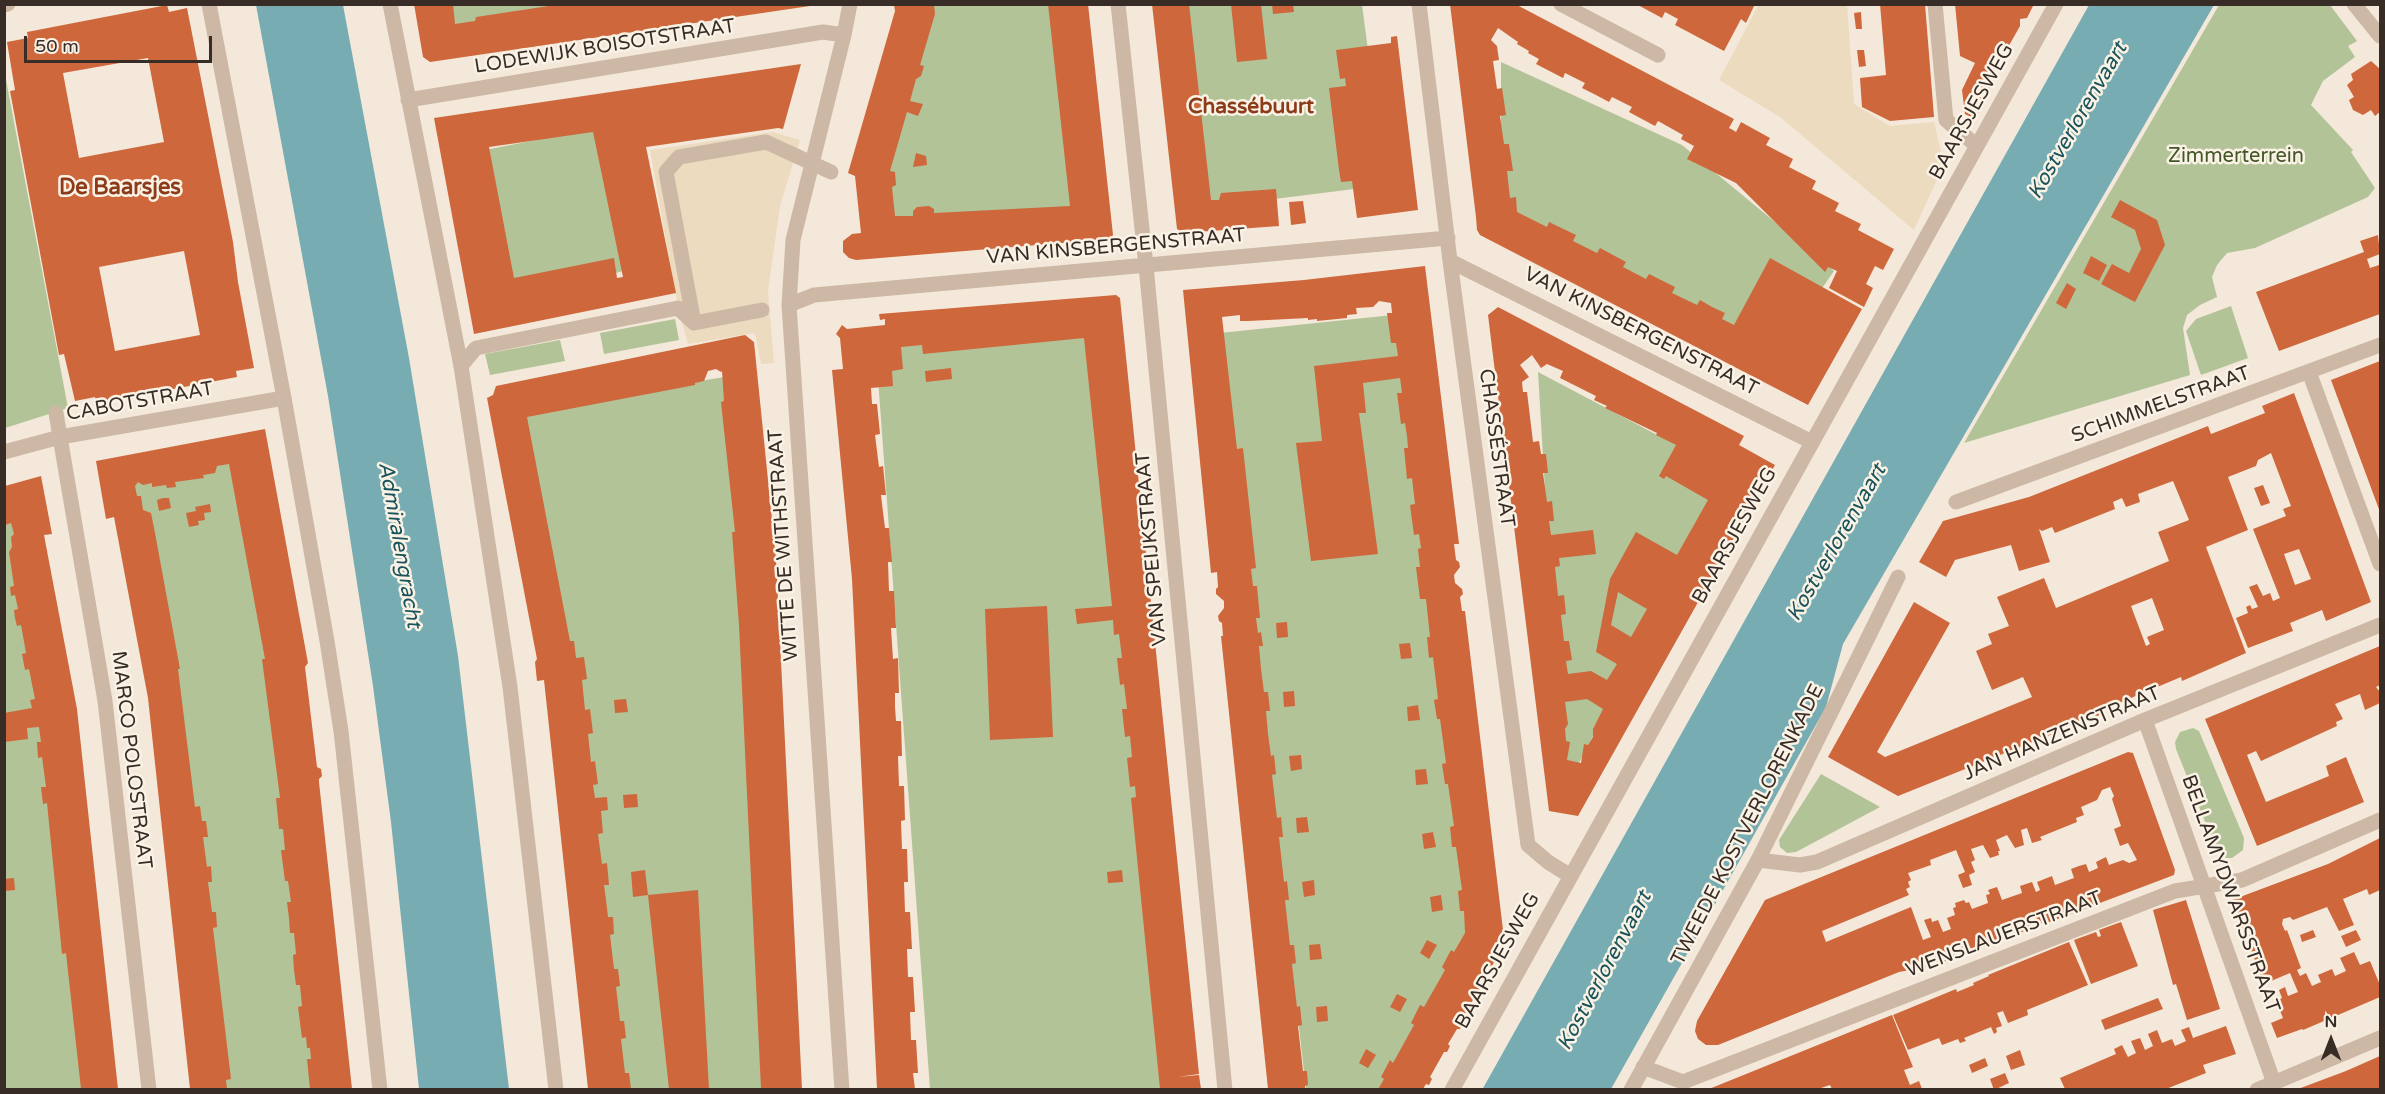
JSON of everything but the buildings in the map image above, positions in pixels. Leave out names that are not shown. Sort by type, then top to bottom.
[{"type":"street","points":[[209,4],[284,398],[327,642],[341,731],[380,1089]]},
{"type":"street","points":[[390,4],[461,366],[515,720],[556,1089]]},
{"type":"street","name":"WITTE DE WITHSTRAAT","points":[[842,1089],[789,305],[793,240],[844,35],[849,4]]},
{"type":"street","name":"VAN SPEIJKSTRAAT","points":[[1118,4],[1146,266],[1225,1089]]},
{"type":"street","name":"CHASSÉSTRAAT","points":[[1419,4],[1450,261],[1528,844],[1548,862],[1569,875]]},
{"type":"street","points":[[1561,4],[1658,54]]},
{"type":"street","points":[[1935,4],[1946,120],[1977,146]]},
{"type":"street","name":"BAARSJESWEG","points":[[1452,1089],[1569,875],[2056,4]]},
{"type":"street","points":[[2354,4],[2380,36]]},
{"type":"street","name":"LODEWIJK BOISOTSTRAAT","points":[[408,100],[823,32],[844,35]]},
{"type":"street","points":[[694,322],[666,172],[679,157],[766,142],[831,172]]},
{"type":"street","name":"VAN KINSBERGENSTRAAT","points":[[789,305],[814,295],[1448,238]]},
{"type":"street","name":"VAN KINSBERGENSTRAAT","points":[[1450,261],[1812,442]]},
{"type":"street","points":[[461,366],[476,348],[678,308],[694,322]]},
{"type":"street","points":[[694,322],[762,310]]},
{"type":"street","name":"SCHIMMELSTRAAT","points":[[1956,502],[2380,345]]},
{"type":"street","points":[[2308,372],[2380,564]]},
{"type":"street","name":"CABOTSTRAAT","points":[[4,452],[60,437],[284,398]]},
{"type":"street","name":"MARCO POLOSTRAAT","points":[[56,413],[105,701],[149,1089]]},
{"type":"street","name":"TWEEDE KOSTVERLORENKADE","points":[[1631,1089],[1758,860],[1898,577]]},
{"type":"street","name":"JAN HANZENSTRAAT","points":[[1758,860],[1800,865],[1817,862],[2145,720],[2380,625]]},
{"type":"street","name":"BELLAMYDWARSSTRAAT","points":[[2145,720],[2206,886],[2274,1083]]},
{"type":"street","name":"WENSLAUERSTRAAT","points":[[1643,1067],[1683,1082],[2175,891],[2242,880],[2380,820]]},
{"type":"street","points":[[2257,1089],[2380,1038]]},
{"type":"green space","points":[[439,4],[681,5],[447,38]]},
{"type":"green space","points":[[916,5],[1060,5],[1082,210],[876,239],[876,156],[920,44]]},
{"type":"green space","points":[[1167,5],[1362,5],[1386,185],[1187,210]]},
{"type":"green space","name":"Zimmerterrein","points":[[2219,5],[2330,5],[2357,41],[2348,46],[2355,57],[2323,81],[2311,105],[2353,150],[2351,152],[2375,188],[2368,197],[2255,248],[2227,253],[2217,265],[2212,277],[2217,297],[2200,305],[2187,315],[2183,328],[2190,375],[1964,443]]},
{"type":"green space","points":[[1501,62],[1682,145],[1834,271],[1776,354],[1501,228]]},
{"type":"green space","points":[[4,69],[68,408],[5,428],[4,428]]},
{"type":"green space","points":[[602,127],[634,268],[501,304],[475,152]]},
{"type":"green space","points":[[2231,306],[2248,358],[2201,375],[2186,331],[2196,319]]},
{"type":"green space","points":[[1093,311],[1178,1089],[930,1089],[876,351]]},
{"type":"green space","points":[[1393,315],[1473,934],[1378,1089],[1306,1089],[1220,333]]},
{"type":"green space","points":[[675,319],[679,340],[604,354],[600,333]]},
{"type":"green space","points":[[560,340],[565,361],[490,375],[485,354]]},
{"type":"green space","points":[[1538,372],[1729,473],[1563,794]]},
{"type":"green space","points":[[732,376],[779,1089],[611,1089],[522,408]]},
{"type":"green space","points":[[252,459],[299,707],[334,1089],[210,1089],[170,664],[131,481]]},
{"type":"green space","points":[[17,502],[84,885],[104,1089],[5,1090],[4,507]]},
{"type":"green space","points":[[2193,728],[2199,731],[2244,838],[2243,850],[2232,858],[2226,858],[2216,849],[2176,749],[2175,742],[2180,732]]},
{"type":"green space","points":[[1821,774],[1880,807],[1796,852],[1787,853],[1780,847],[1779,840]]},
{"type":"shaded area","points":[[1759,4],[1847,5],[1854,104],[1890,126],[1934,122],[1944,164],[1914,230],[1780,117],[1719,80]]},
{"type":"shaded area","points":[[773,132],[800,140],[780,206],[768,291],[774,363],[761,364],[755,333],[688,344],[678,308],[650,150]]},
{"type":"water","name":"Admiralengracht","points":[[256,5],[343,5],[409,358],[458,656],[509,1089],[419,1089],[391,822],[373,686],[328,396]]},
{"type":"water","name":"Kostverlorenvaart","points":[[2089,5],[2214,5],[1843,644],[1826,707],[1611,1089],[1482,1090]]},
{"type":"district","name":"Chassébuurt","points":[[1251,107]]},
{"type":"district","name":"De Baarsjes","points":[[120,188]]}]
